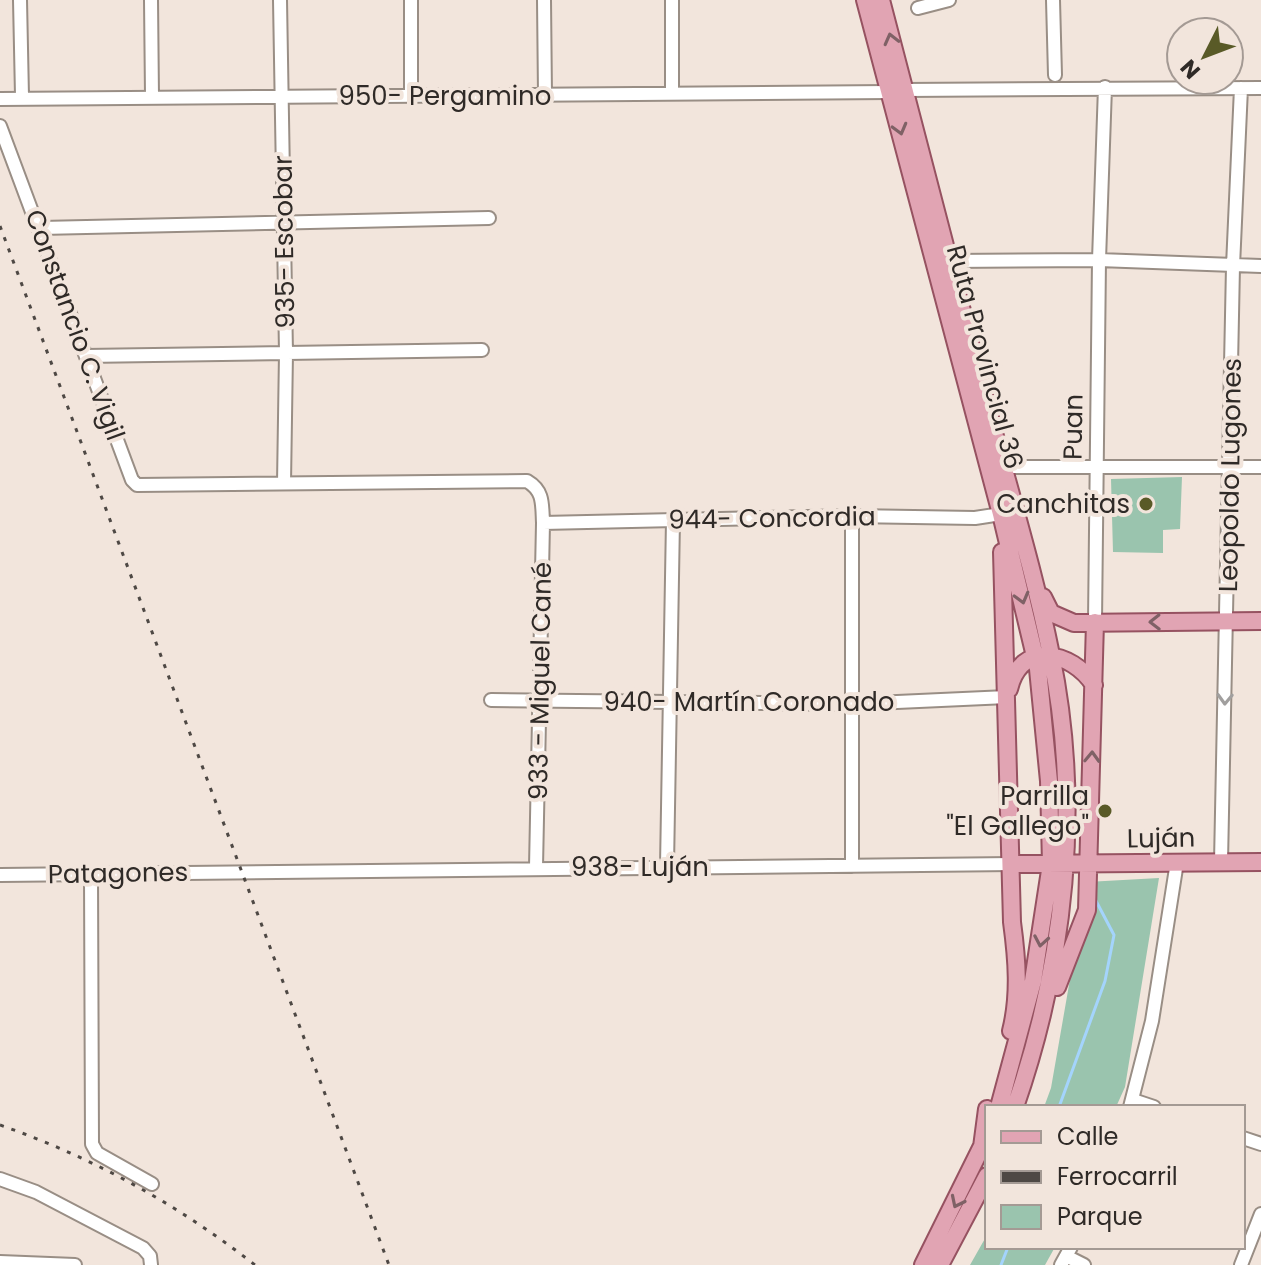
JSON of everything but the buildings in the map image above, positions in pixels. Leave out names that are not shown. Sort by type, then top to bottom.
[{"type":"main road","name":"Ruta Provincial 36","points":[[865,0],[897,91],[949,261],[1029,565],[1044,657],[1049,781],[1058,864],[1054,954],[1030,1060],[1016,1105]]},
{"type":"main road","name":"Ruta Provincial 36","points":[[881,0],[897,91],[1001,514],[1044,657]]},
{"type":"main road","points":[[988,1105],[1016,1004],[1001,514]]},
{"type":"main road","points":[[1029,565],[1051,613],[1065,621],[1261,621]]},
{"type":"main road","name":"Puan","points":[[1030,1060],[1040,1043],[1064,965],[1085,919],[1095,622]]},
{"type":"main road","points":[[1007,697],[1013,676],[1044,657],[1069,659],[1094,685]]},
{"type":"main road","name":"Luján","points":[[1013,864],[1260,863]]},
{"type":"main road","name":"Ruta Provincial 36","points":[[1000,1105],[1035,973],[1058,864]]},
{"type":"main road","points":[[923,1265],[984,1142]]},
{"type":"main road","points":[[940,1265],[985,1180]]},
{"type":"street","points":[[20,0],[22,96]]},
{"type":"street","points":[[151,0],[152,96]]},
{"type":"street","name":"935- Escobar","points":[[280,0],[285,225],[284,483]]},
{"type":"street","points":[[411,0],[411,95]]},
{"type":"street","points":[[544,0],[545,95]]},
{"type":"street","points":[[672,0],[672,93]]},
{"type":"street","points":[[918,8],[949,0]]},
{"type":"street","points":[[1053,0],[1055,75]]},
{"type":"street","name":"Puan","points":[[1095,622],[1099,260],[1105,87]]},
{"type":"street","name":"950- Pergamino","points":[[0,99],[22,96],[282,97],[1165,87]]},
{"type":"street","name":"Leopoldo Lugones","points":[[1221,862],[1233,266],[1241,96]]},
{"type":"street","name":"Constancio C. Vigil","points":[[0,126],[41,228],[132,480],[137,485],[284,483]]},
{"type":"street","points":[[41,228],[285,225],[489,218]]},
{"type":"street","points":[[949,261],[1099,260],[1261,266]]},
{"type":"street","points":[[86,356],[482,350]]},
{"type":"street","points":[[1003,467],[1261,467]]},
{"type":"street","name":"933 - Miguel Cané","points":[[284,483],[527,481],[541,495],[536,867]]},
{"type":"street","name":"944- Concordia","points":[[543,523],[852,516],[975,518],[1001,514]]},
{"type":"street","points":[[852,516],[852,866]]},
{"type":"street","points":[[667,866],[673,520]]},
{"type":"street","name":"940- Martín Coronado","points":[[491,700],[539,703],[853,704],[1007,697]]},
{"type":"street","points":[[1132,1103],[1152,1021],[1177,862]]},
{"type":"street","name":"938- Luján","points":[[235,873],[536,867],[1013,864]]},
{"type":"street","name":"Patagones","points":[[0,875],[235,873]]},
{"type":"street","points":[[91,875],[92,1144],[97,1153],[152,1184]]},
{"type":"street","points":[[0,1179],[36,1192],[143,1248],[150,1256],[151,1265]]},
{"type":"street","points":[[1241,1265],[1261,1214]]},
{"type":"street","points":[[1066,1256],[1084,1265]]},
{"type":"street","points":[[0,1262],[75,1265]]},
{"type":"green space","name":"Canchitas","points":[[1182,477],[1180,529],[1163,530],[1163,553],[1113,552],[1111,479]]},
{"type":"green space","points":[[1159,878],[1125,1087],[1117,1105],[1045,1105],[1051,1088],[1087,882]]},
{"type":"green space","points":[[985,1239],[985,1249],[1054,1249],[1045,1265],[970,1265]]},
{"type":"waterway","points":[[1060,1105],[1105,981],[1114,935],[1095,899]]},
{"type":"waterway","points":[[1001,1265],[1007,1249]]},
{"type":"railway","points":[[0,226],[389,1265]]},
{"type":"railway","points":[[0,1125],[69,1152],[134,1184],[255,1265]]},
{"type":"place","name":"Canchitas","points":[[1146,504]]},
{"type":"place","name":"Parrilla \"El Gallego\"","points":[[1105,811]]}]
